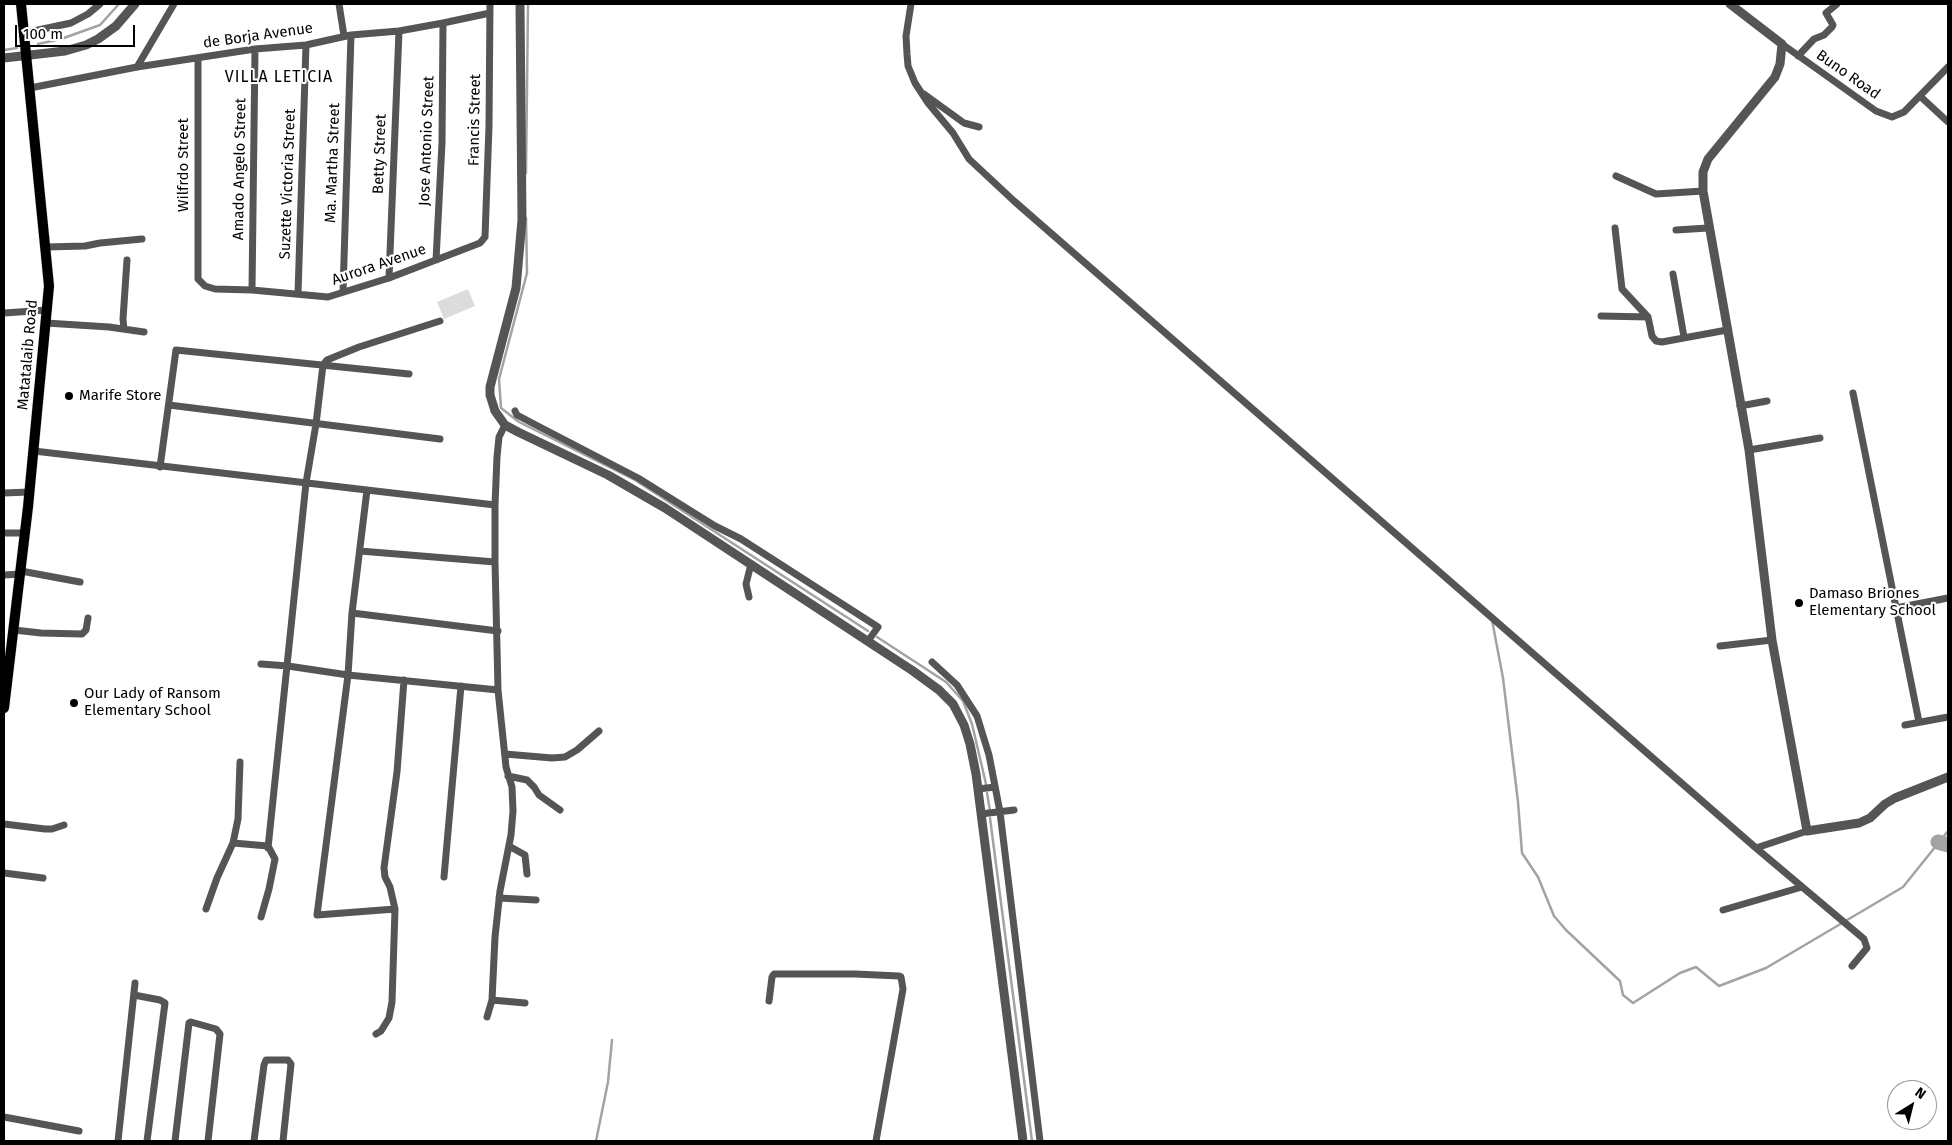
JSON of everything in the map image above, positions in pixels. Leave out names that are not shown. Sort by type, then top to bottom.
[{"type":"main road","name":"Matatalaib Road","points":[[4,708],[21,573],[49,286],[21,4]]},
{"type":"street","points":[[24,33],[71,23],[88,14],[100,4]]},
{"type":"street","points":[[4,58],[65,51],[86,45],[116,26],[136,4]]},
{"type":"street","points":[[137,67],[175,4]]},
{"type":"street","name":"Ma. Martha Street","points":[[339,4],[347,36],[343,292]]},
{"type":"street","name":"Francis Street","points":[[485,237],[489,126],[490,4]]},
{"type":"street","points":[[520,4],[522,220],[516,288],[490,387],[490,395],[495,411],[505,425],[569,458],[608,475],[648,497],[929,681],[953,704],[964,725],[970,744],[978,789],[1023,1141]]},
{"type":"street","points":[[911,4],[906,36],[908,66],[921,93],[953,133],[969,159],[1756,848],[1864,939],[1867,948],[1852,966]]},
{"type":"street","name":"Buno Road","points":[[1730,4],[1798,56],[1876,111],[1886,116],[1898,116],[1921,97],[1948,67]]},
{"type":"street","points":[[1798,56],[1816,37],[1824,35],[1832,27],[1826,12],[1837,4]]},
{"type":"street","name":"de Borja Avenue","points":[[30,88],[137,67],[255,49],[306,45],[347,36],[443,23],[490,13]]},
{"type":"street","name":"Jose Antonio Street","points":[[436,260],[442,143],[443,23]]},
{"type":"street","name":"Betty Street","points":[[389,278],[399,30]]},
{"type":"street","points":[[1782,44],[1780,64],[1775,77],[1708,158],[1703,172],[1703,191],[1748,450],[1772,640],[1807,830]]},
{"type":"street","name":"Suzette Victoria Street","points":[[298,294],[306,45]]},
{"type":"street","name":"Amado Angelo Street","points":[[252,290],[255,49]]},
{"type":"street","name":"Wilfrdo Street","points":[[197,272],[198,58]]},
{"type":"street","points":[[921,93],[964,124],[978,127]]},
{"type":"street","points":[[1921,97],[1948,122]]},
{"type":"street","points":[[1616,176],[1656,194],[1703,191]]},
{"type":"street","points":[[1615,228],[1622,289],[1648,318],[1652,336],[1656,341],[1662,342],[1727,330]]},
{"type":"street","points":[[1676,230],[1708,228]]},
{"type":"street","name":"Aurora Avenue","points":[[197,272],[198,279],[206,286],[225,290],[252,290],[328,297],[389,278],[480,243],[485,237]]},
{"type":"street","points":[[46,247],[85,246],[142,240]]},
{"type":"street","points":[[124,329],[127,260]]},
{"type":"street","points":[[1672,274],[1684,337]]},
{"type":"street","points":[[4,313],[48,310]]},
{"type":"street","points":[[1601,316],[1648,318]]},
{"type":"street","points":[[261,916],[270,889],[275,859],[268,847],[306,483],[323,365],[327,360],[358,347],[440,321]]},
{"type":"street","points":[[46,323],[144,332]]},
{"type":"street","points":[[160,467],[175,351],[178,349],[409,374]]},
{"type":"street","points":[[1853,393],[1919,722]]},
{"type":"street","points":[[1740,406],[1767,401]]},
{"type":"street","points":[[169,405],[440,439]]},
{"type":"street","points":[[515,412],[517,415],[638,478],[741,540],[878,627],[868,641]]},
{"type":"street","points":[[487,1017],[492,1000],[499,898],[509,846],[513,811],[512,787],[508,776],[498,690],[495,562],[495,505],[499,437],[505,425]]},
{"type":"street","points":[[1748,450],[1820,438]]},
{"type":"street","points":[[34,451],[495,505]]},
{"type":"street","points":[[367,490],[352,613],[348,676],[317,916],[395,909]]},
{"type":"street","points":[[4,493],[29,492]]},
{"type":"street","points":[[4,533],[25,533]]},
{"type":"street","points":[[360,551],[495,562]]},
{"type":"street","points":[[749,597],[746,584],[751,564]]},
{"type":"street","points":[[4,575],[21,573],[80,582]]},
{"type":"street","points":[[1896,608],[1948,598]]},
{"type":"street","points":[[352,613],[498,631]]},
{"type":"street","points":[[14,630],[82,634],[86,630],[88,618]]},
{"type":"street","points":[[1720,646],[1772,640]]},
{"type":"street","points":[[932,662],[957,685],[977,716],[990,754],[1000,812],[1040,1141]]},
{"type":"street","points":[[261,664],[288,666],[348,676],[498,690]]},
{"type":"street","points":[[376,1034],[381,1031],[389,1018],[392,1002],[395,909],[384,868],[396,772],[404,680]]},
{"type":"street","points":[[444,877],[461,686]]},
{"type":"street","points":[[1905,725],[1948,717]]},
{"type":"street","points":[[505,754],[552,758],[565,757],[577,750],[599,731]]},
{"type":"street","points":[[206,909],[217,878],[233,843],[238,819],[240,762]]},
{"type":"street","points":[[508,776],[527,780],[539,795],[560,810]]},
{"type":"street","points":[[1756,848],[1807,830],[1859,824],[1870,818],[1885,804],[1895,798],[1948,777]]},
{"type":"street","points":[[978,789],[995,787]]},
{"type":"street","points":[[981,814],[1014,810]]},
{"type":"street","points":[[4,824],[45,830],[64,825]]},
{"type":"street","points":[[233,843],[268,847]]},
{"type":"street","points":[[509,846],[525,855],[527,874]]},
{"type":"street","points":[[4,873],[43,878]]},
{"type":"street","points":[[1723,910],[1802,887]]},
{"type":"street","points":[[499,898],[536,900]]},
{"type":"street","points":[[769,1001],[774,974],[855,974],[901,977],[903,981],[902,997],[876,1141]]},
{"type":"street","points":[[118,1141],[135,983]]},
{"type":"street","points":[[134,996],[160,1000],[165,1003],[148,1141]]},
{"type":"street","points":[[492,1000],[524,1003]]},
{"type":"street","points":[[175,1141],[189,1023],[191,1022],[216,1029],[220,1034],[208,1141]]},
{"type":"street","points":[[254,1141],[264,1062],[266,1060],[288,1060],[291,1069],[283,1141]]},
{"type":"street","points":[[4,1117],[80,1131]]},
{"type":"shaded area","points":[[468,289],[475,306],[444,319],[437,302]]},
{"type":"waterway","points":[[38,44],[61,39],[100,25],[119,4]]},
{"type":"waterway","points":[[526,173],[528,4]]},
{"type":"waterway","points":[[4,50],[17,48]]},
{"type":"waterway","points":[[526,218],[527,273],[499,379],[501,408],[519,422],[635,480],[868,631]]},
{"type":"waterway","points":[[1492,620],[1503,678],[1518,802],[1522,853],[1538,877],[1554,916],[1566,930],[1620,981],[1623,995],[1633,1003],[1680,973],[1696,967],[1719,986],[1766,968],[1903,887],[1948,831]]},
{"type":"waterway","points":[[877,637],[946,682],[963,701],[972,724],[986,784]]},
{"type":"waterway","points":[[987,793],[990,811]]},
{"type":"waterway","points":[[990,818],[1032,1141]]},
{"type":"waterway","points":[[1938,842],[1948,845]]},
{"type":"waterway","points":[[596,1141],[608,1082],[612,1040]]},
{"type":"place","name":"Marife Store","points":[[69,396]]},
{"type":"place","name":"Damaso Briones Elementary School","points":[[1799,603]]},
{"type":"place","name":"Our Lady of Ransom Elementary School","points":[[74,703]]},
{"type":"district","name":"VILLA LETICIA","points":[[279,78]]}]
